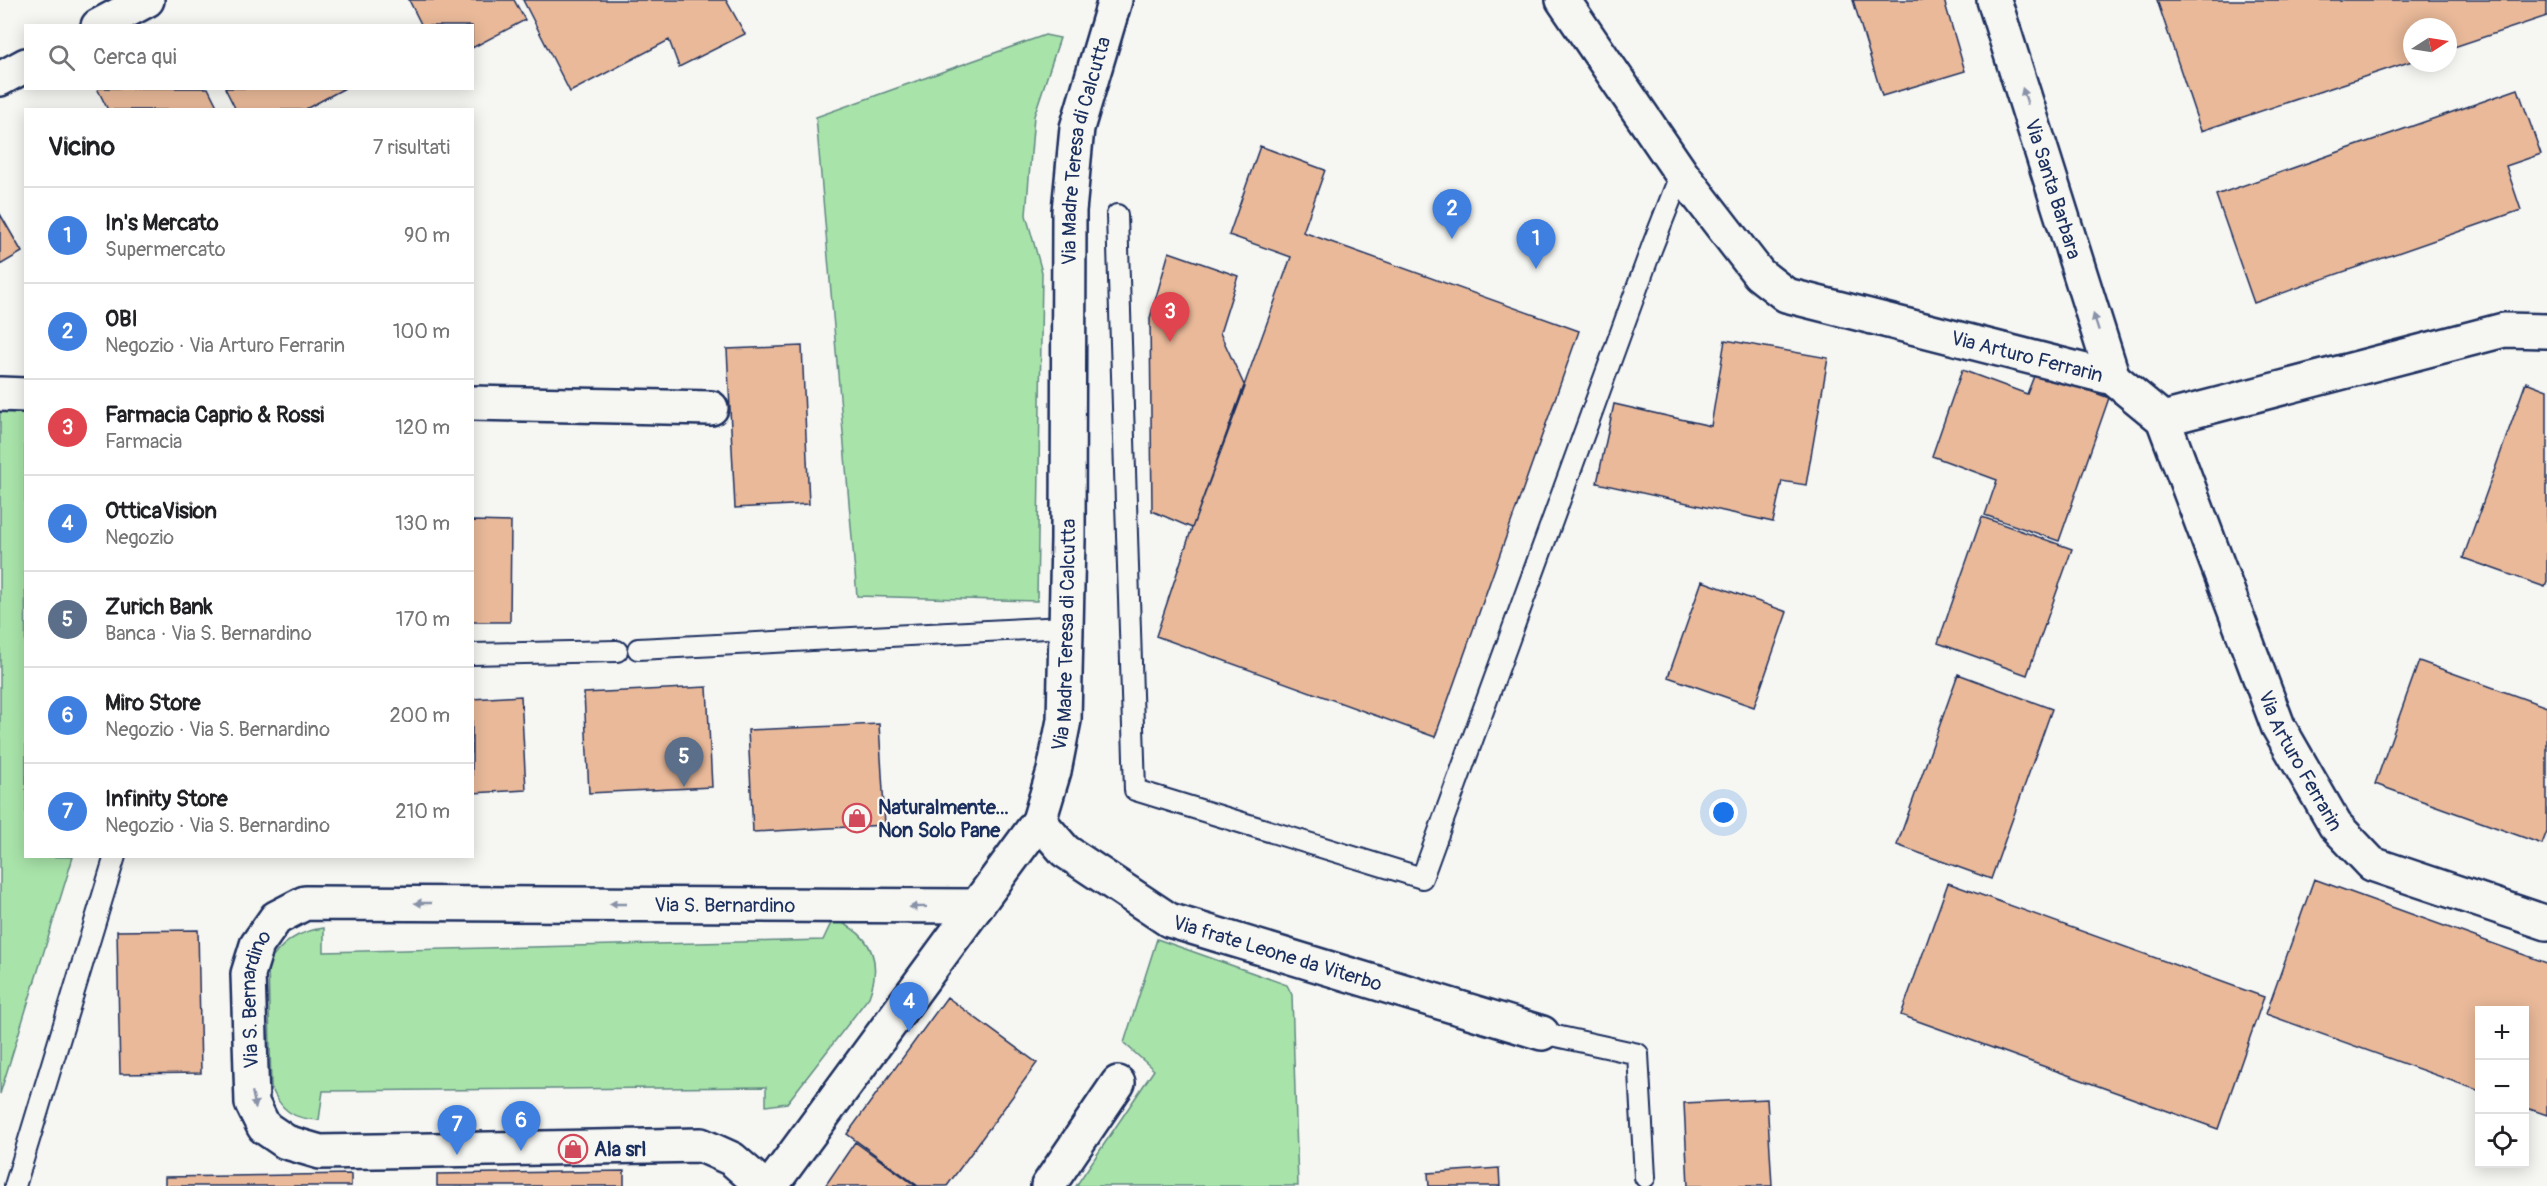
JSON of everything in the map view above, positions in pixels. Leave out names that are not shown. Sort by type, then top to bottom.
[{"type":"street","points":[[102,24],[147,0]]},
{"type":"street","name":"Via Madre Teresa di Calcutta","points":[[771,1186],[1039,821],[1054,771],[1064,720],[1068,539],[1069,211],[1077,128],[1115,0]]},
{"type":"street","name":"Via Arturo Ferrarin","points":[[1563,0],[1681,173],[1759,274],[1786,295],[2114,378],[2163,419],[2278,726],[2335,825],[2372,864],[2547,923]]},
{"type":"street","name":"Via Santa Barbara","points":[[1994,0],[2114,378]]},
{"type":"street","points":[[0,79],[24,66]]},
{"type":"street","points":[[2163,419],[2504,330],[2547,331]]},
{"type":"street","points":[[0,394],[24,395]]},
{"type":"street","points":[[474,404],[711,408]]},
{"type":"street","name":"Via frate Leone da Viterbo","points":[[1039,821],[1065,851],[1169,920],[1542,1033]]},
{"type":"street","name":"Via S. Bernardino","points":[[763,1186],[732,1159],[701,1145],[320,1152],[286,1142],[264,1127],[252,1103],[248,974],[256,945],[276,918],[305,903],[977,906]]},
{"type":"street","points":[[1048,1186],[1118,1083]]},
{"type":"lane","points":[[1117,215],[1135,790],[1422,878],[1647,258],[1681,173]]},
{"type":"lane","points":[[638,649],[1065,627]]},
{"type":"lane","points":[[474,654],[617,651]]},
{"type":"lane","points":[[15,1186],[114,858]]},
{"type":"lane","points":[[1542,1033],[1638,1054],[1645,1177]]},
{"type":"green space","points":[[1045,35],[1060,38],[1034,116],[1026,215],[1042,272],[1037,601],[857,596],[816,117]]},
{"type":"green space","points":[[0,402],[24,402],[24,858],[73,858],[0,1094]]},
{"type":"green space","points":[[833,919],[856,932],[870,949],[874,959],[873,983],[869,997],[787,1103],[766,1106],[766,1087],[323,1091],[319,1120],[302,1118],[289,1112],[279,1102],[271,1087],[268,965],[284,944],[306,932],[324,928],[324,952],[823,940]]},
{"type":"green space","points":[[1157,939],[1287,985],[1292,995],[1298,1186],[1076,1186],[1154,1070],[1124,1043]]},
{"type":"building","points":[[409,0],[514,0],[525,20],[474,47],[474,24],[421,24]]},
{"type":"building","points":[[523,0],[726,0],[745,34],[679,67],[669,40],[570,92]]},
{"type":"building","points":[[1853,0],[1944,0],[1965,71],[1882,96]]},
{"type":"building","points":[[2157,0],[2547,0],[2547,16],[2457,46],[2457,18],[2403,18],[2403,64],[2201,131]]},
{"type":"building","points":[[2518,89],[2541,154],[2506,166],[2521,210],[2254,303],[2216,195]]},
{"type":"building","points":[[98,90],[209,90],[218,108],[107,108]]},
{"type":"building","points":[[226,90],[341,90],[308,108],[235,108]]},
{"type":"building","points":[[1260,146],[1325,170],[1303,232],[1579,331],[1435,737],[1156,636],[1192,528],[1291,257],[1229,235]]},
{"type":"building","points":[[0,214],[22,252],[0,265]]},
{"type":"building","points":[[1169,252],[1238,276],[1220,333],[1245,387],[1192,528],[1152,511],[1150,318]]},
{"type":"building","points":[[1725,340],[1828,358],[1806,485],[1782,481],[1773,522],[1597,483],[1614,404],[1711,426]]},
{"type":"building","points":[[802,346],[809,504],[735,508],[727,349]]},
{"type":"building","points":[[1962,370],[2027,394],[2036,371],[2109,398],[2059,541],[1985,515],[1997,480],[1932,456]]},
{"type":"building","points":[[2526,382],[2547,390],[2547,582],[2545,587],[2463,558]]},
{"type":"building","points":[[1982,517],[2072,549],[2027,675],[1938,643]]},
{"type":"building","points":[[474,521],[511,522],[510,622],[474,622]]},
{"type":"building","points":[[1702,581],[1787,612],[1754,707],[1668,677]]},
{"type":"building","points":[[2419,661],[2547,707],[2547,831],[2542,844],[2375,784]]},
{"type":"building","points":[[1958,674],[2052,709],[1991,879],[1897,845]]},
{"type":"building","points":[[707,687],[712,787],[589,793],[584,693]]},
{"type":"building","points":[[521,696],[526,790],[474,793],[474,699]]},
{"type":"building","points":[[879,724],[885,825],[753,832],[748,730]]},
{"type":"building","points":[[2314,879],[2547,963],[2547,1115],[2529,1109],[2529,1006],[2475,1006],[2475,1089],[2266,1014]]},
{"type":"building","points":[[1948,883],[2264,997],[2218,1129],[1901,1015]]},
{"type":"building","points":[[198,930],[201,1073],[120,1074],[117,931]]},
{"type":"building","points":[[947,997],[1037,1063],[947,1186],[918,1186],[847,1134]]},
{"type":"building","points":[[1767,1099],[1772,1186],[1688,1186],[1684,1103]]},
{"type":"building","points":[[855,1142],[916,1186],[825,1186]]},
{"type":"building","points":[[1499,1168],[1500,1186],[1429,1186],[1428,1173]]},
{"type":"building","points":[[624,1171],[624,1186],[437,1186],[437,1174]]},
{"type":"building","points":[[351,1174],[351,1186],[165,1186],[165,1177]]},
{"type":"place","name":"OBI","points":[[1452,239]]},
{"type":"place","name":"In's Mercato","points":[[1536,269]]},
{"type":"place","name":"Farmacia Caprio & Rossi","points":[[1170,342]]},
{"type":"place","name":"Zurich Bank","points":[[684,787]]},
{"type":"place","name":"Naturalmente... Non Solo Pane","points":[[857,818]]},
{"type":"place","name":"OtticaVision","points":[[909,1032]]},
{"type":"place","name":"Ala srl","points":[[573,1149]]},
{"type":"place","name":"Miro Store","points":[[521,1151]]},
{"type":"place","name":"Infinity Store","points":[[457,1155]]}]
